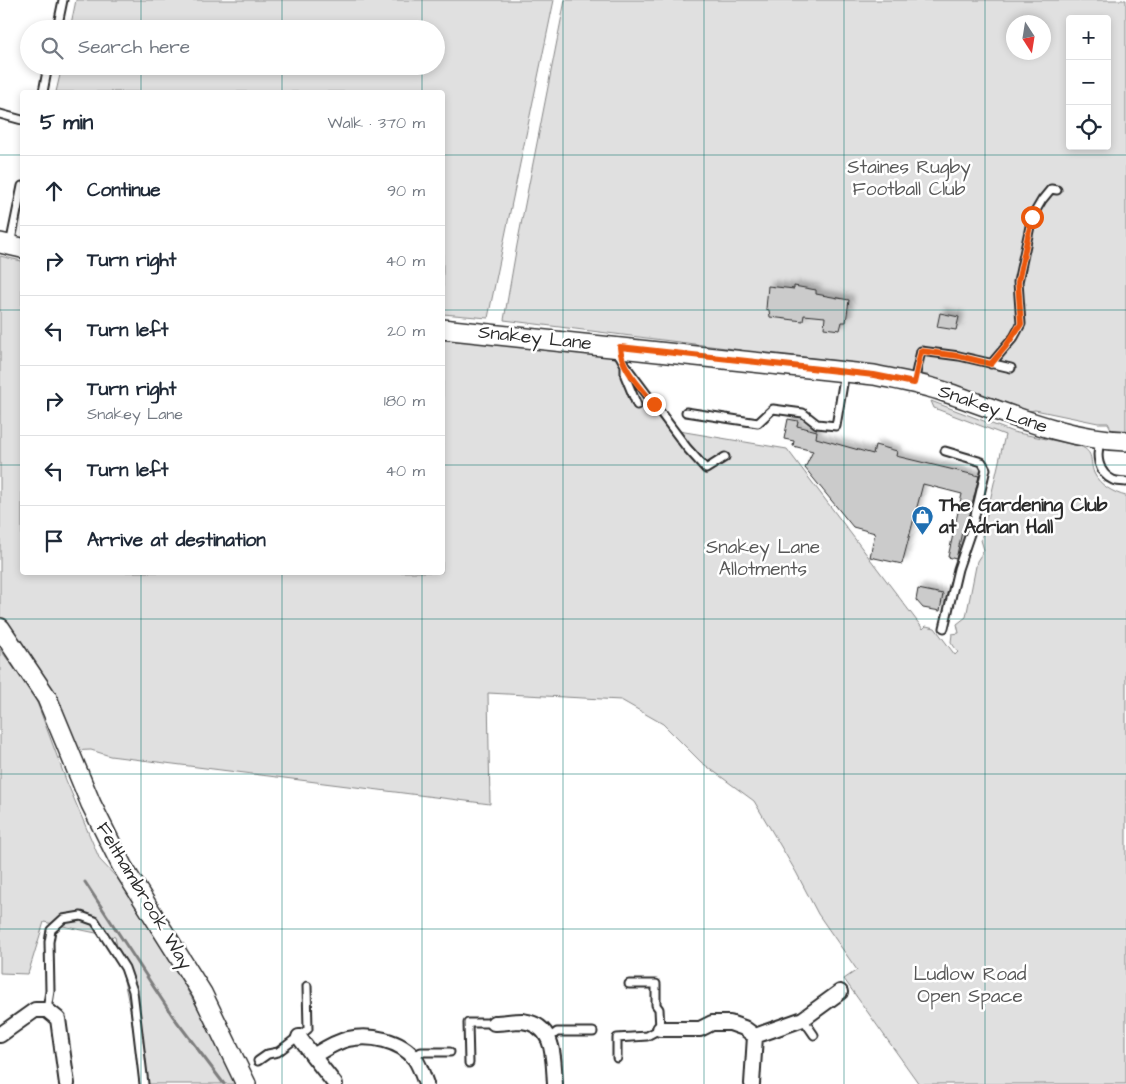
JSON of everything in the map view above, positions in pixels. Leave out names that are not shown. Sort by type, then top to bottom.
[{"type":"street","name":"Snakey Lane","points":[[445,329],[874,375],[944,391],[1056,431],[1101,439],[1126,441]]},
{"type":"street","name":"Felthambrook Way","points":[[0,628],[47,698],[91,804],[122,866],[202,993],[246,1084]]},
{"type":"street","points":[[755,1036],[802,1018],[840,992]]},
{"type":"street","points":[[0,1035],[35,1010],[47,1010],[58,1018],[67,1084]]},
{"type":"street","points":[[494,1023],[522,1022],[539,1027],[552,1044],[555,1084]]},
{"type":"street","points":[[660,1029],[700,1028],[712,1023],[730,1023],[744,1028],[755,1036]]},
{"type":"street","points":[[752,1084],[755,1036]]},
{"type":"street","points":[[299,1037],[335,1084]]},
{"type":"street","points":[[312,1056],[329,1046],[348,1039],[391,1041],[405,1048],[414,1057],[426,1084]]},
{"type":"lane","points":[[59,20],[63,0]]},
{"type":"lane","points":[[43,90],[46,75]]},
{"type":"lane","points":[[0,114],[20,119]]},
{"type":"lane","points":[[991,364],[1014,337],[1021,324],[1018,282],[1032,217],[1050,189],[1057,190]]},
{"type":"lane","points":[[11,246],[20,197]]},
{"type":"lane","points":[[620,347],[620,356],[624,365],[687,448],[706,469],[725,457]]},
{"type":"lane","points":[[914,383],[921,351],[959,356],[1011,368]]},
{"type":"lane","points":[[624,365],[625,376],[637,405]]},
{"type":"lane","points":[[686,412],[758,423],[773,409],[803,413],[816,424],[836,426],[845,372]]},
{"type":"lane","points":[[1101,439],[1098,449],[1101,469],[1114,481],[1126,482]]},
{"type":"lane","points":[[944,628],[958,569],[972,528],[986,469],[982,462],[945,451]]},
{"type":"lane","points":[[47,1010],[50,991],[49,942],[51,930],[63,919],[81,916],[95,921],[125,968],[133,991],[144,1084]]},
{"type":"lane","points":[[617,1058],[617,1038],[647,1036],[660,1029],[659,1009],[656,1005],[656,984],[629,984]]},
{"type":"lane","points":[[258,1061],[268,1054],[278,1052],[308,1029],[307,986]]},
{"type":"lane","points":[[802,1018],[814,1035]]},
{"type":"lane","points":[[469,1063],[468,1023],[494,1023]]},
{"type":"lane","points":[[549,1038],[557,1032],[593,1032]]},
{"type":"lane","points":[[414,1057],[421,1052],[450,1052]]},
{"type":"green space","points":[[76,0],[554,0],[488,318],[445,314],[445,90],[56,90],[60,75],[445,75],[445,20],[72,20]]},
{"type":"green space","name":"Staines Rugby Football Club","points":[[565,0],[1126,0],[1126,432],[1112,431],[1108,423],[1098,423],[1035,410],[1018,413],[1006,407],[999,400],[985,397],[936,378],[930,379],[928,375],[828,360],[825,364],[742,352],[742,350],[504,320]]},
{"type":"green space","points":[[0,256],[20,261],[20,575],[445,575],[445,340],[462,341],[626,358],[646,389],[679,431],[787,449],[923,629],[926,626],[935,628],[955,655],[958,652],[951,642],[952,634],[959,633],[957,624],[966,617],[977,561],[984,550],[981,540],[1005,435],[934,408],[931,401],[1013,432],[1080,446],[1090,454],[1094,473],[1099,481],[1112,491],[1126,496],[1126,1084],[919,1084],[844,979],[857,970],[818,914],[796,872],[754,801],[701,762],[663,724],[621,700],[488,693],[490,804],[110,756],[91,750],[68,751],[0,628]]},
{"type":"green space","points":[[0,649],[35,697],[66,780],[100,860],[118,879],[170,961],[217,1041],[238,1084],[143,1084],[137,1043],[115,937],[44,922],[28,974],[0,973]]},
{"type":"building","points":[[768,286],[794,289],[794,286],[816,290],[816,294],[849,300],[846,322],[842,322],[840,330],[824,328],[825,317],[804,315],[803,321],[770,317],[769,310],[766,309]]},
{"type":"building","points":[[940,313],[959,317],[956,330],[937,327]]},
{"type":"building","points":[[788,419],[798,421],[797,426],[817,431],[816,438],[873,454],[875,445],[897,451],[896,456],[979,476],[967,527],[965,533],[962,532],[956,559],[948,557],[962,494],[923,484],[902,564],[870,557],[875,533],[853,527],[805,468],[813,451],[793,446],[794,441],[784,439]]},
{"type":"building","points":[[918,589],[943,594],[940,611],[923,608],[916,600]]},
{"type":"waterway","points":[[85,882],[172,1015],[224,1084]]},
{"type":"place","name":"The Gardening Club at Adrian Hall","points":[[923,535]]},
{"type":"route","points":[[654,404],[624,365],[620,356],[620,347],[874,375],[914,383],[921,351],[959,356],[991,364],[1014,337],[1021,324],[1018,282],[1032,217]]},
{"type":"park label","name":"Snakey Lane Allotments","points":[[763,558]]},
{"type":"park label","name":"Ludlow Road Open Space","points":[[970,985]]}]
